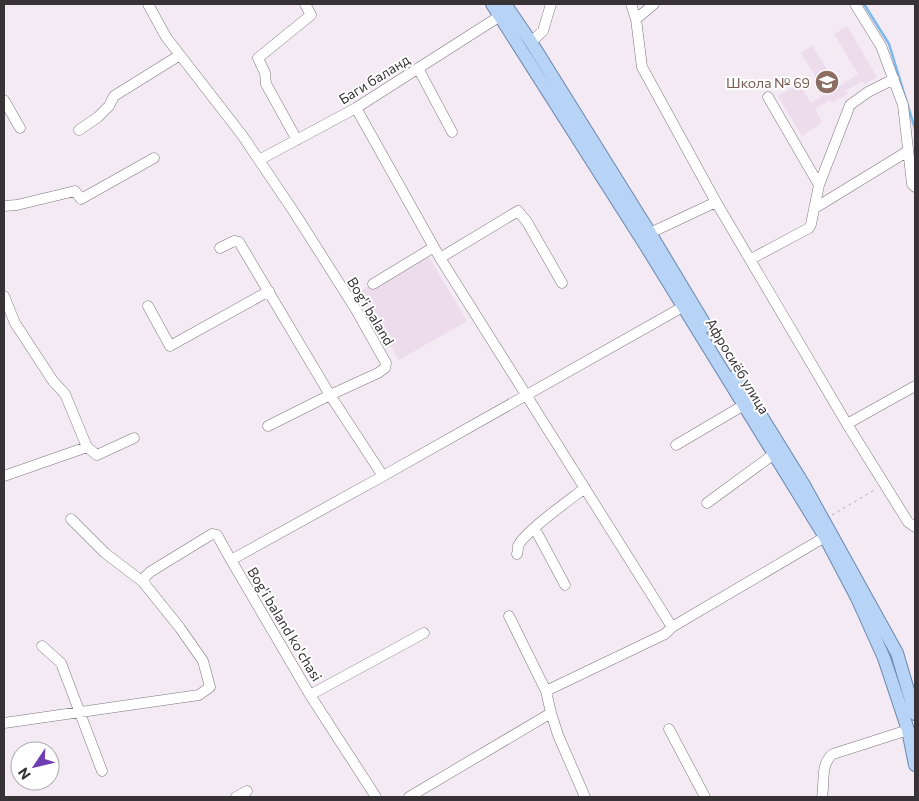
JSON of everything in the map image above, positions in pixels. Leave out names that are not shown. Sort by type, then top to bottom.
[{"type":"main road","name":"Афросиёб улица","points":[[492,4],[503,10],[531,42],[573,120]]},
{"type":"main road","name":"Афросиёб улица","points":[[503,10],[824,520],[897,653],[915,714]]},
{"type":"main road","name":"Афросиёб улица","points":[[598,160],[650,233],[687,304],[744,405],[824,537],[857,598],[884,658],[908,730],[915,765]]},
{"type":"street","points":[[148,4],[166,37],[259,160]]},
{"type":"street","points":[[296,140],[266,84],[265,73],[258,58],[311,15],[305,4]]},
{"type":"street","points":[[531,42],[543,30],[551,4]]},
{"type":"street","points":[[631,4],[636,19],[642,67],[716,202],[847,424],[908,522],[915,527]]},
{"type":"street","points":[[636,19],[654,4]]},
{"type":"street","points":[[855,4],[881,46],[903,105],[912,184],[915,187]]},
{"type":"street","name":"Баги баланд","points":[[259,160],[356,108],[503,10]]},
{"type":"street","points":[[79,130],[98,117],[114,96],[180,55]]},
{"type":"street","points":[[418,68],[452,132]]},
{"type":"street","points":[[751,259],[809,228],[819,185],[850,105],[860,97],[894,79]]},
{"type":"street","points":[[768,97],[819,185]]},
{"type":"street","points":[[4,100],[20,128]]},
{"type":"street","points":[[356,108],[440,258],[528,395],[672,627]]},
{"type":"street","points":[[814,208],[908,151]]},
{"type":"street","points":[[4,206],[17,205],[75,192],[82,200],[154,158]]},
{"type":"street","name":"Bog'i baland","points":[[259,160],[355,308],[386,363],[385,368],[378,373],[330,395]]},
{"type":"street","points":[[650,233],[716,202]]},
{"type":"street","points":[[440,258],[518,211],[527,222],[562,283]]},
{"type":"street","points":[[220,248],[234,241],[239,242],[330,395],[384,476]]},
{"type":"street","points":[[373,284],[434,247]]},
{"type":"street","points":[[148,306],[170,346],[269,291]]},
{"type":"street","points":[[4,296],[14,323],[53,381],[65,394],[88,447],[98,455],[134,438]]},
{"type":"street","name":"Bog'i baland ko'chasi","points":[[376,797],[310,695],[231,560],[384,476],[687,304]]},
{"type":"street","points":[[847,424],[915,386]]},
{"type":"street","points":[[268,426],[330,395]]},
{"type":"street","points":[[676,445],[744,405]]},
{"type":"street","points":[[4,476],[88,447]]},
{"type":"street","points":[[707,503],[774,454]]},
{"type":"street","points":[[517,554],[518,547],[535,529],[552,513],[586,488]]},
{"type":"street","points":[[4,723],[199,695],[210,686],[203,661],[180,628],[143,582],[105,553],[71,519]]},
{"type":"street","points":[[535,529],[565,585]]},
{"type":"street","points":[[143,582],[150,572],[212,534],[217,535],[231,560]]},
{"type":"street","points":[[546,690],[665,634],[672,627],[824,537]]},
{"type":"street","points":[[509,616],[546,690],[558,735],[585,797]]},
{"type":"street","points":[[310,695],[424,633]]},
{"type":"street","points":[[42,646],[61,663],[102,770]]},
{"type":"street","points":[[409,797],[551,713]]},
{"type":"street","points":[[669,730],[705,797]]},
{"type":"street","points":[[822,797],[824,765],[828,758],[834,754],[908,730]]},
{"type":"street","points":[[236,797],[247,791]]},
{"type":"path","points":[[713,326],[738,366]]},
{"type":"path","points":[[824,520],[885,483]]},
{"type":"shaded area","name":"Школа № 69","points":[[847,26],[877,77],[865,84],[862,81],[846,91],[848,94],[832,103],[830,100],[815,109],[822,122],[802,136],[778,96],[799,84],[811,103],[826,94],[801,53],[812,45],[838,87],[858,74],[834,34]]},
{"type":"shaded area","points":[[426,252],[467,321],[399,360],[358,292]]},
{"type":"waterway","points":[[864,4],[889,44],[915,129]]},
{"type":"place","name":"Школа № 69","points":[[827,82]]}]
